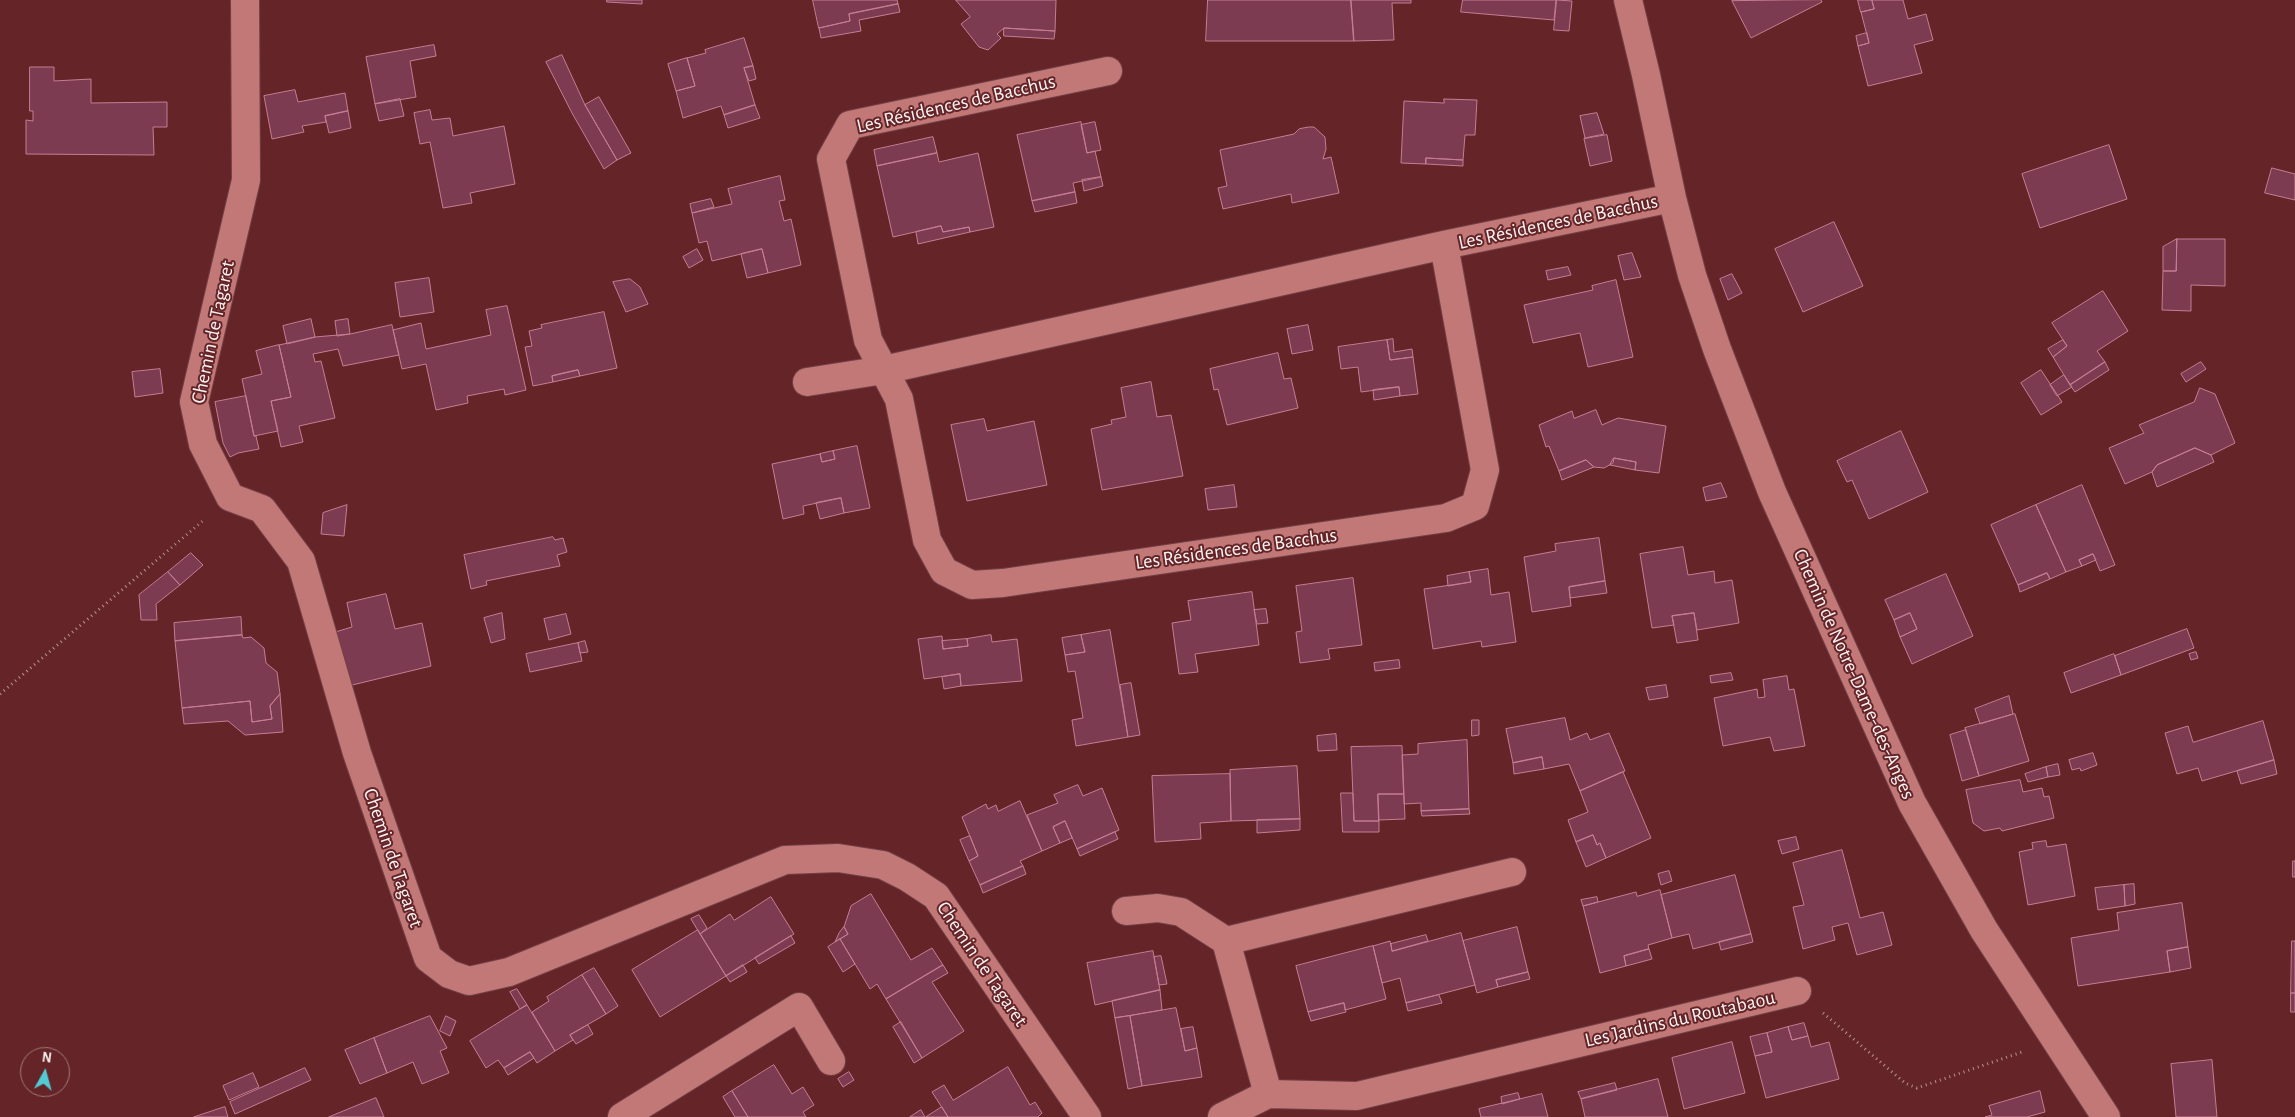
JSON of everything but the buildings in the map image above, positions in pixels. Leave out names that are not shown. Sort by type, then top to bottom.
[{"type":"street","name":"Chemin de Tagaret","points":[[245,0],[246,180],[194,402],[203,444],[230,497],[262,509],[301,561],[357,753],[428,958],[449,974],[470,981],[509,972],[784,860],[838,858],[883,865],[907,877],[936,896],[1087,1117]]},
{"type":"street","name":"Chemin de Notre-Dame-des-Anges","points":[[1628,0],[1672,198],[1698,294],[1769,483],[1912,803],[1984,930],[2106,1117]]},
{"type":"street","name":"Les Résidences de Bacchus","points":[[1108,71],[850,125],[831,159],[868,340],[899,399],[927,540],[944,572],[972,585],[1003,583],[1446,518],[1474,506],[1485,470],[1444,245]]},
{"type":"street","name":"Les Résidences de Bacchus","points":[[807,382],[884,370],[1444,245],[1672,198]]},
{"type":"street","points":[[1226,940],[1512,872]]},
{"type":"street","points":[[1126,911],[1158,908],[1181,912],[1226,940],[1268,1094]]},
{"type":"street","name":"Les Jardins du Routabaou","points":[[1222,1117],[1268,1094],[1357,1096],[1797,991]]},
{"type":"street","points":[[638,1113],[799,1007],[831,1061]]},
{"type":"path","points":[[0,694],[230,497]]},
{"type":"path","name":"Les Jardins du Routabaou","points":[[1797,991],[1905,1083],[1917,1088],[2055,1039]]}]
